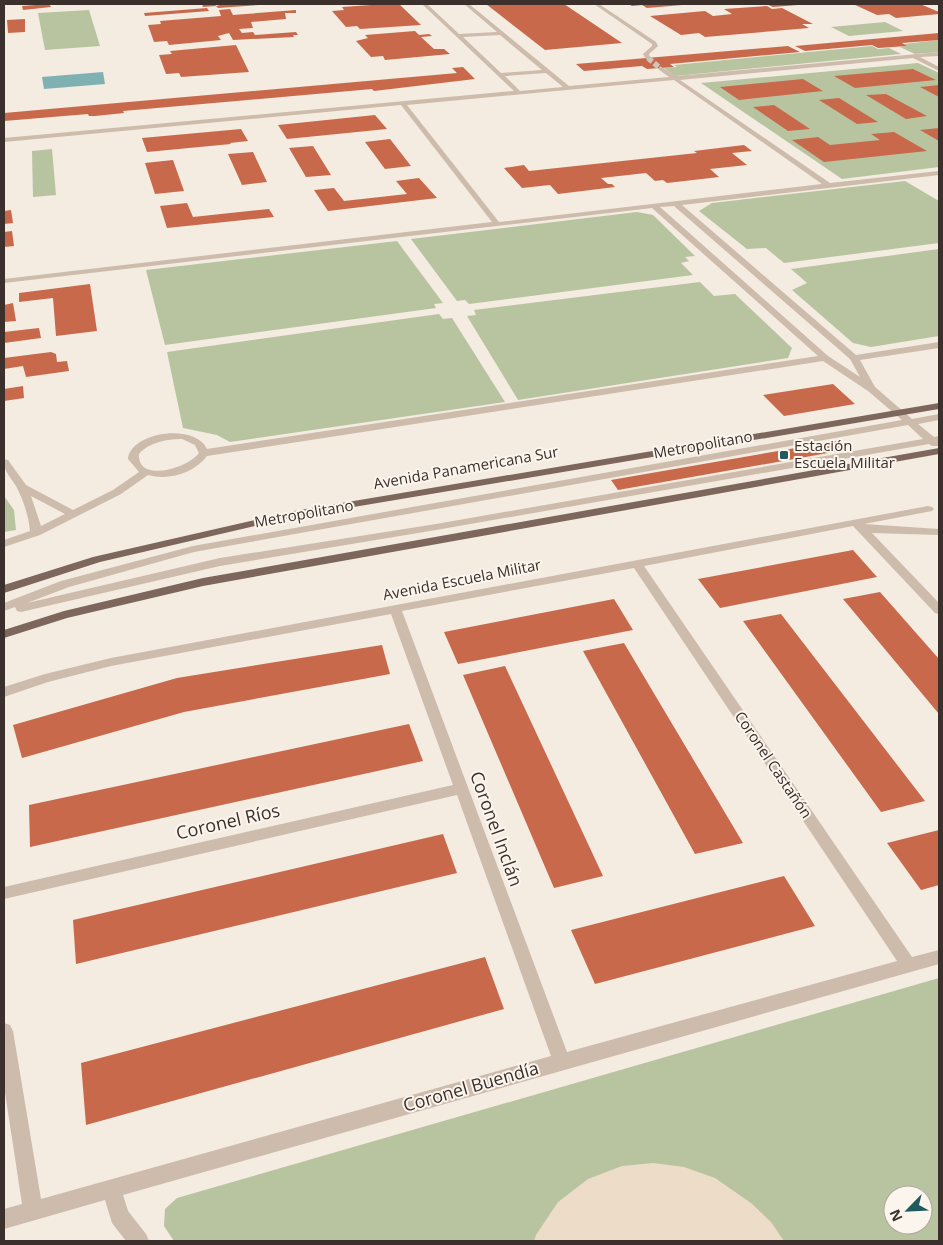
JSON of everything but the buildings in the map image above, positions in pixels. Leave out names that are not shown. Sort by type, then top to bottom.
[{"type":"main road","name":"Avenida Panamericana Sur","points":[[4,589],[97,559],[294,514],[939,406]]},
{"type":"main road","points":[[4,634],[64,615],[203,582],[937,444]]},
{"type":"street","points":[[424,4],[518,92]]},
{"type":"street","points":[[466,4],[568,88]]},
{"type":"street","points":[[596,4],[654,43],[655,46],[646,54],[648,58]]},
{"type":"street","points":[[458,36],[501,33]]},
{"type":"street","points":[[4,140],[939,54]]},
{"type":"street","points":[[913,56],[939,69]]},
{"type":"street","points":[[660,68],[828,186]]},
{"type":"street","points":[[500,75],[548,71]]},
{"type":"street","points":[[402,103],[497,224]]},
{"type":"street","points":[[4,281],[939,173]]},
{"type":"street","points":[[675,203],[854,358],[871,389]]},
{"type":"street","points":[[654,206],[825,358],[871,389],[937,444]]},
{"type":"street","points":[[854,358],[939,345]]},
{"type":"street","points":[[204,453],[199,443],[184,436],[174,436],[153,439],[137,449],[134,462],[147,471],[166,473],[195,464],[204,453],[825,358]]},
{"type":"street","name":"Metropolitano","points":[[4,607],[65,584],[193,549],[939,417]]},
{"type":"street","points":[[4,612],[220,562],[937,444]]},
{"type":"street","points":[[4,462],[22,487],[32,514],[36,533]]},
{"type":"street","points":[[4,544],[36,533],[117,492],[147,471]]},
{"type":"street","points":[[22,487],[72,514]]},
{"type":"street","name":"Avenida Escuela Militar","points":[[4,692],[53,676],[111,662],[637,564],[860,526],[928,509]]},
{"type":"street","points":[[860,526],[939,532]]},
{"type":"street","points":[[860,526],[939,610]]},
{"type":"street","name":"Coronel Castañón","points":[[637,564],[909,966]]},
{"type":"street","name":"Coronel Inclán","points":[[394,609],[562,1061]]},
{"type":"street","name":"Coronel Ríos","points":[[4,893],[461,789]]},
{"type":"street","name":"Coronel Buendía","points":[[4,1219],[562,1061],[939,957]]},
{"type":"street","points":[[4,1031],[33,1211]]},
{"type":"street","points":[[112,1189],[119,1216],[139,1241]]},
{"type":"green space","points":[[89,10],[100,46],[45,50],[38,13]]},
{"type":"green space","points":[[885,22],[903,31],[849,36],[831,27]]},
{"type":"green space","points":[[939,40],[939,52],[915,54],[900,47],[907,46],[904,44]]},
{"type":"green space","points":[[872,46],[878,49],[889,48],[901,54],[675,76],[664,68],[677,67],[674,65]]},
{"type":"green space","points":[[918,63],[939,73],[939,167],[842,179],[701,83]]},
{"type":"green space","points":[[52,149],[56,195],[33,197],[32,151]]},
{"type":"green space","points":[[905,181],[939,201],[939,243],[784,263],[766,248],[747,249],[699,211],[712,203]]},
{"type":"green space","points":[[637,212],[653,215],[695,256],[685,257],[689,261],[681,263],[693,275],[469,304],[465,300],[457,301],[411,239]]},
{"type":"green space","points":[[397,241],[443,303],[434,304],[436,308],[165,345],[146,270]]},
{"type":"green space","points":[[939,249],[939,336],[871,347],[853,343],[792,290],[807,283],[791,269]]},
{"type":"green space","points":[[700,282],[714,296],[735,294],[792,348],[788,358],[518,400],[467,316],[476,315],[474,310]]},
{"type":"green space","points":[[439,314],[443,319],[452,318],[505,402],[230,442],[217,435],[183,428],[167,352]]},
{"type":"green space","points":[[4,496],[14,510],[16,530],[4,532]]},
{"type":"green space","points":[[939,978],[939,1241],[174,1241],[164,1226],[165,1209],[177,1198]]},
{"type":"shaded area","points":[[653,1163],[684,1167],[715,1178],[751,1203],[771,1222],[784,1241],[534,1241],[558,1202],[588,1179],[622,1166]]},
{"type":"water","points":[[103,72],[105,84],[44,89],[42,77]]},
{"type":"tunnel","points":[[648,58],[660,68]]},
{"type":"place","name":"Estación Escuela Militar","points":[[784,455]]}]
